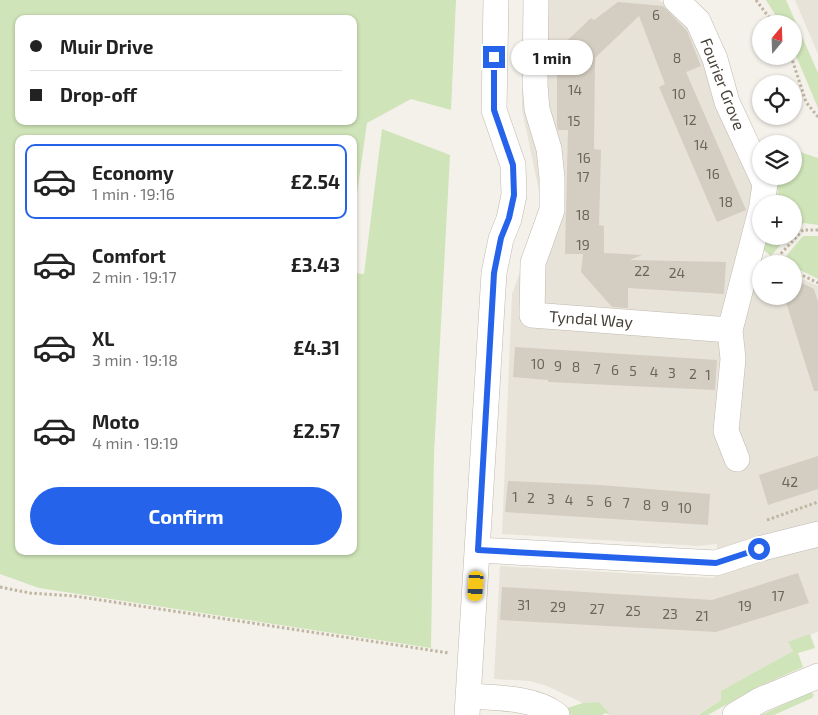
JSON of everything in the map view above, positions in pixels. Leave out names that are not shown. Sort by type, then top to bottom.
[{"type":"street","points":[[496,0],[494,110],[513,165],[514,195],[509,218],[501,238],[494,273],[468,706],[534,704],[548,708],[558,715]]},
{"type":"street","name":"Tyndal Way","points":[[536,0],[534,86],[537,109],[549,149],[552,178],[552,210],[533,263],[532,315],[730,330]]},
{"type":"street","name":"Fourier Grove","points":[[676,0],[698,21],[715,59],[727,102],[765,184],[763,195]]},
{"type":"street","points":[[737,459],[726,431],[733,359],[730,330],[752,245]]},
{"type":"street","points":[[478,550],[716,563],[759,549],[818,534]]},
{"type":"street","points":[[735,715],[760,700],[818,676]]},
{"type":"path","points":[[756,0],[767,15]]},
{"type":"path","points":[[794,65],[806,102],[818,117]]},
{"type":"path","points":[[780,255],[803,230],[818,230]]},
{"type":"path","points":[[802,275],[818,283]]},
{"type":"path","points":[[0,587],[30,593],[74,596],[472,656]]},
{"type":"shaded area","points":[[523,0],[658,0],[670,6],[701,44],[755,189],[752,195],[740,253],[752,257],[752,305],[802,305],[802,279],[818,286],[818,632],[789,642],[793,651],[721,691],[721,700],[697,715],[611,715],[599,702],[583,703],[547,686],[530,681],[494,679],[500,566],[714,578],[717,544],[697,546],[502,534],[512,294],[543,210],[522,110]]},
{"type":"shaded area","points":[[795,0],[818,0],[818,54],[802,15]]},
{"type":"green space","points":[[0,0],[456,0],[451,110],[411,99],[367,123],[357,193],[357,135],[15,135],[15,555],[357,555],[357,273],[364,274],[382,129],[450,155],[434,454],[431,648],[39,588],[0,574]]},
{"type":"green space","points":[[766,0],[786,0],[793,15],[775,15]]},
{"type":"green space","points":[[802,36],[818,73],[818,108],[800,65],[802,65]]},
{"type":"green space","points":[[802,153],[818,158],[818,225],[802,224],[802,195],[777,195],[777,185],[802,185]]},
{"type":"green space","points":[[818,236],[818,279],[802,271],[802,255],[787,255],[795,245],[802,245],[802,237]]},
{"type":"green space","points":[[762,245],[780,245],[772,255],[761,248]]},
{"type":"green space","points":[[810,634],[815,648],[798,653],[803,667],[757,687],[708,715],[698,715],[721,700],[721,691],[793,651],[788,642]]},
{"type":"green space","points":[[811,692],[814,695],[812,698],[774,715],[761,715]]},
{"type":"green space","points":[[599,702],[611,715],[605,713],[602,715],[570,715],[564,709],[583,703]]},
{"type":"building","points":[[618,2],[663,6],[687,31],[701,66],[686,72],[746,210],[717,222],[659,87],[665,84],[639,16],[595,58],[594,149],[601,150],[599,225],[604,226],[604,253],[642,255],[630,260],[726,262],[724,294],[628,288],[628,308],[612,307],[581,272],[583,254],[565,254],[568,130],[558,130],[557,75],[550,75],[550,57],[591,18],[594,20]]},
{"type":"building","points":[[802,283],[814,289],[818,302],[818,391],[814,391],[787,305],[802,305]]},
{"type":"building","points":[[515,347],[717,360],[715,390],[548,382],[548,380],[513,377]]},
{"type":"building","points":[[818,456],[818,489],[768,505],[759,475]]},
{"type":"building","points":[[508,481],[600,485],[710,494],[708,525],[505,512]]},
{"type":"building","points":[[798,573],[809,603],[716,632],[500,620],[502,587],[712,600]]},
{"type":"route","points":[[494,57],[494,110],[513,165],[514,195],[509,218],[501,238],[494,273],[478,550],[716,563],[759,549]]}]
